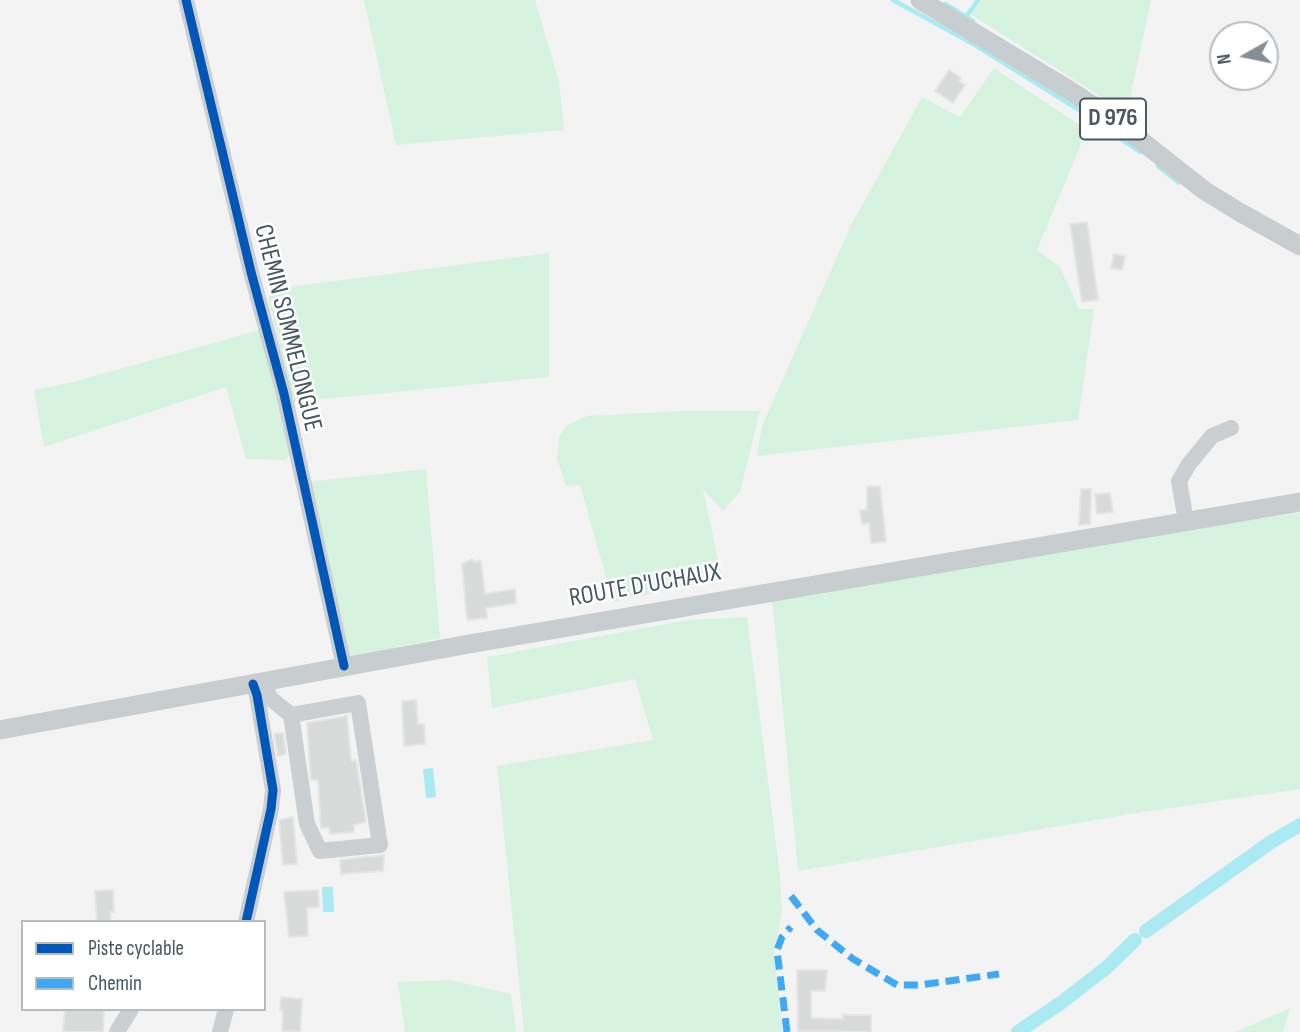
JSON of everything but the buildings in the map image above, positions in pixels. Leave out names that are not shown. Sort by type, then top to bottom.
[{"type":"main road","name":"D 976","points":[[919,0],[1111,117],[1205,191],[1300,246]]},
{"type":"main road","name":"ROUTE D'UCHAUX","points":[[0,730],[344,666],[1300,502]]},
{"type":"street","name":"CHEMIN SOMMELONGUE","points":[[186,0],[251,272],[284,394],[344,666]]},
{"type":"street","points":[[1186,521],[1179,481],[1212,436],[1231,428]]},
{"type":"street","points":[[258,683],[270,698],[291,715],[307,824],[320,851],[380,845],[358,703],[291,715]]},
{"type":"street","points":[[246,920],[273,790],[257,695],[258,683]]},
{"type":"street","points":[[117,1032],[130,1011]]},
{"type":"street","points":[[220,1032],[225,1011]]},
{"type":"green space","points":[[364,0],[535,0],[559,81],[564,130],[396,145]]},
{"type":"green space","points":[[980,0],[1151,0],[1127,113],[970,14]]},
{"type":"green space","points":[[994,68],[1087,130],[1037,250],[1060,267],[1079,309],[1094,309],[1078,420],[757,456],[762,426],[851,225],[922,97],[960,117]]},
{"type":"green space","points":[[549,253],[549,377],[293,402],[268,297],[281,288]]},
{"type":"green space","points":[[260,330],[292,454],[284,460],[246,459],[226,387],[44,447],[34,390],[73,382]]},
{"type":"green space","points":[[682,411],[760,411],[740,492],[723,511],[703,489],[722,578],[613,602],[580,485],[566,486],[557,459],[559,437],[566,426],[587,416]]},
{"type":"green space","points":[[426,469],[440,638],[349,658],[308,482]]},
{"type":"green space","points":[[1300,513],[1300,789],[1130,814],[798,871],[772,596],[1075,546]]},
{"type":"green space","points":[[747,617],[780,875],[782,912],[774,952],[782,1032],[524,1032],[497,766],[653,740],[635,679],[492,708],[487,657],[688,620]]},
{"type":"green space","points":[[450,980],[511,994],[516,1032],[405,1032],[398,982]]},
{"type":"green space","points":[[1290,1008],[1283,1032],[1236,1032]]},
{"type":"water","points":[[433,768],[436,797],[426,798],[423,769]]},
{"type":"water","points":[[322,887],[333,887],[334,912],[323,912]]},
{"type":"waterway","points":[[893,0],[975,45],[1140,152]]},
{"type":"waterway","points":[[966,17],[978,0]]},
{"type":"waterway","points":[[945,4],[973,21]]},
{"type":"waterway","points":[[1158,166],[1178,182]]},
{"type":"waterway","points":[[1146,931],[1271,842],[1300,825]]},
{"type":"waterway","points":[[1018,1032],[1106,968],[1135,940]]},
{"type":"marked path","points":[[791,896],[817,930],[853,959],[897,985],[920,985],[999,974]]},
{"type":"marked path","points":[[787,1032],[777,950],[782,937],[791,927]]},
{"type":"cycle path","points":[[186,0],[251,272],[284,394],[344,666]]},
{"type":"cycle path","points":[[246,920],[273,790],[253,684]]}]
